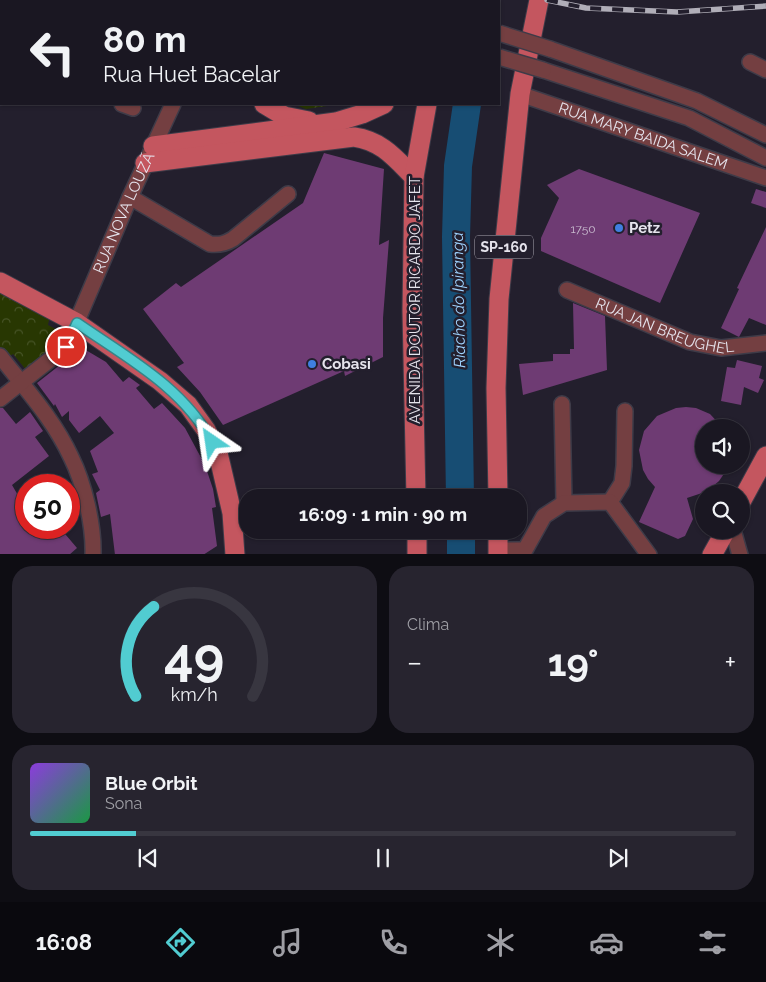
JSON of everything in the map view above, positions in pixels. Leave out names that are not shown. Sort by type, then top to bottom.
[{"type":"main road","name":"SP-160","points":[[498,489],[496,388],[499,299],[520,94],[539,0]]},
{"type":"main road","points":[[266,105],[284,116],[323,124]]},
{"type":"main road","points":[[153,146],[323,124],[350,119],[382,105]]},
{"type":"main road","name":"AVENIDA DOUTOR RICARDO JAFET","points":[[416,489],[412,311],[414,177],[427,105]]},
{"type":"main road","points":[[145,163],[354,137],[367,139],[380,145],[414,177]]},
{"type":"main road","points":[[0,282],[77,323],[160,381],[188,405],[206,430],[218,454],[226,481],[232,513],[234,554]]},
{"type":"main road","points":[[750,485],[766,456]]},
{"type":"main road","points":[[417,539],[417,554]]},
{"type":"main road","points":[[498,539],[498,552]]},
{"type":"main road","points":[[716,554],[722,539]]},
{"type":"street","points":[[500,33],[697,101],[766,136]]},
{"type":"street","points":[[500,57],[689,118],[766,158]]},
{"type":"street","points":[[750,62],[766,70]]},
{"type":"street","name":"RUA MARY BAIDA SALEM","points":[[520,94],[766,178]]},
{"type":"street","name":"RUA NOVA LOUZÃ","points":[[0,399],[66,347],[130,197],[173,105]]},
{"type":"street","points":[[130,197],[210,244],[218,245],[225,244],[233,239],[288,194]]},
{"type":"street","name":"RUA JAN BREUGHEL","points":[[567,290],[690,342],[721,348],[766,343]]},
{"type":"street","points":[[0,356],[58,432],[72,458],[90,518],[93,554]]},
{"type":"street","points":[[562,404],[564,503]]},
{"type":"street","points":[[610,502],[622,483],[625,411]]},
{"type":"street","points":[[498,552],[525,550],[544,516],[564,503],[610,502]]},
{"type":"street","points":[[610,502],[650,554]]},
{"type":"street","points":[[736,539],[740,554]]},
{"type":"green space","points":[[296,105],[334,105],[306,109]]},
{"type":"green space","points":[[0,288],[50,315],[48,325],[71,337],[27,371],[13,354],[7,358],[0,349]]},
{"type":"building","points":[[324,153],[384,169],[379,245],[389,240],[383,318],[383,357],[345,376],[344,371],[223,425],[200,392],[177,367],[184,363],[143,309],[176,283],[181,287],[303,203]]},
{"type":"building","name":"Petz","points":[[579,169],[700,213],[660,303],[541,251],[541,238],[559,198],[547,185]]},
{"type":"building","points":[[756,189],[766,192],[766,208],[751,203]]},
{"type":"building","points":[[766,227],[766,325],[749,318],[739,337],[721,328],[739,289],[737,288]]},
{"type":"building","points":[[573,303],[605,316],[607,370],[523,395],[519,364],[553,361],[553,354],[570,354],[570,349],[574,349]]},
{"type":"building","points":[[79,346],[106,362],[123,382],[129,377],[140,385],[136,388],[154,409],[162,403],[185,428],[205,465],[213,489],[216,507],[212,508],[217,546],[205,554],[115,554],[110,514],[101,517],[96,493],[100,490],[92,474],[98,472],[90,451],[114,433],[100,416],[79,433],[69,420],[69,411],[62,417],[55,404],[54,406],[37,383],[65,361]]},
{"type":"building","points":[[737,360],[762,366],[759,378],[764,380],[758,393],[744,387],[741,405],[721,401],[727,367],[735,368]]},
{"type":"building","points":[[0,408],[3,408],[16,424],[30,412],[43,431],[35,437],[49,456],[26,474],[15,474],[15,483],[12,485],[15,490],[15,539],[69,539],[77,548],[70,554],[0,554]]},
{"type":"building","points":[[676,408],[696,408],[710,414],[715,419],[695,419],[695,474],[724,474],[716,484],[695,484],[695,495],[687,498],[693,519],[685,536],[678,539],[639,522],[655,487],[643,470],[639,450],[644,431],[657,416]]},
{"type":"waterway","name":"Riacho do Ipiranga","points":[[460,489],[456,237],[458,166],[467,105]]},
{"type":"waterway","name":"Riacho do Ipiranga","points":[[461,539],[461,554]]},
{"type":"railway","points":[[547,0],[586,8],[677,12],[766,6]]},
{"type":"place","name":"Petz","points":[[619,228]]},
{"type":"place","name":"Cobasi","points":[[312,364]]},
{"type":"route","points":[[66,347],[77,323],[160,381],[188,405],[212,442]]}]
